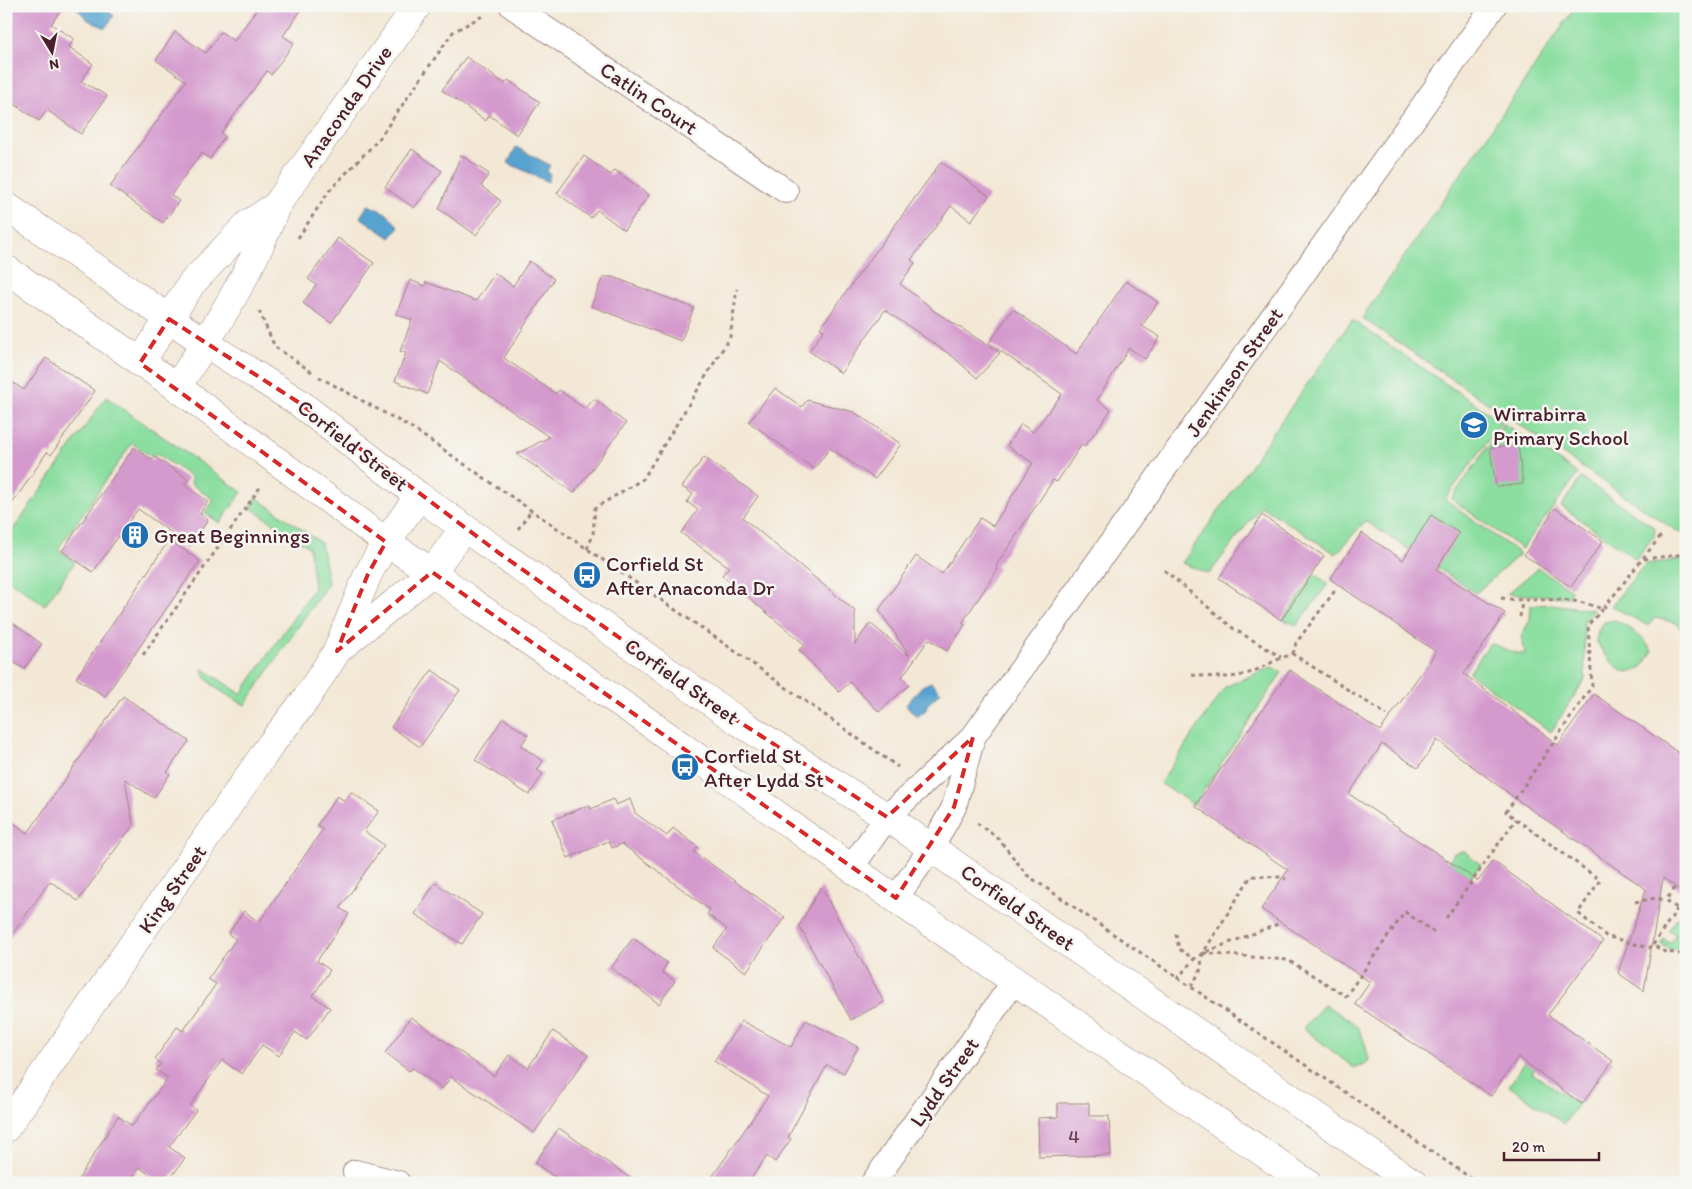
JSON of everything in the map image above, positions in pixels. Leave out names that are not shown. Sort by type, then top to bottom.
[{"type":"main road","name":"Anaconda Drive","points":[[177,387],[205,343],[263,241],[276,206],[417,6]]},
{"type":"main road","name":"Corfield Street","points":[[6,206],[169,319],[298,402],[419,496],[738,721],[932,847],[1413,1183]]},
{"type":"main road","name":"Anaconda Drive","points":[[140,363],[192,283],[248,224],[276,206]]},
{"type":"main road","points":[[6,269],[177,387],[386,542],[432,572],[473,603],[641,718],[851,868],[1306,1183]]},
{"type":"main road","name":"King Street","points":[[6,1128],[337,651],[368,574],[386,542],[419,496]]},
{"type":"main road","name":"King Street","points":[[337,651],[432,572],[464,528]]},
{"type":"street","name":"Catlin Court","points":[[512,6],[786,191]]},
{"type":"street","name":"Jenkinson Street","points":[[851,868],[887,817],[920,784],[974,737],[1494,6]]},
{"type":"street","name":"Jenkinson Street","points":[[896,898],[932,847],[954,807],[974,737]]},
{"type":"street","name":"Lydd Street","points":[[873,1183],[1015,980]]},
{"type":"street","points":[[355,1172],[398,1183]]},
{"type":"path","points":[[297,239],[329,191],[378,140],[453,32],[485,16],[489,11]]},
{"type":"path","points":[[587,549],[593,535],[595,508],[643,479],[730,337],[737,289]]},
{"type":"path","points":[[255,302],[275,347],[330,384],[412,428],[920,784]]},
{"type":"path","points":[[142,655],[261,485]]},
{"type":"path","points":[[1663,533],[1603,609],[1588,625],[1592,686],[1506,812],[1600,880],[1578,914],[1606,936],[1649,948],[1677,909]]},
{"type":"path","points":[[1643,559],[1686,554]]},
{"type":"path","points":[[1164,570],[1234,630],[1281,657]]},
{"type":"path","points":[[1293,654],[1296,642],[1338,588]]},
{"type":"path","points":[[1501,598],[1522,601],[1573,601],[1603,609]]},
{"type":"path","points":[[1520,617],[1522,601]]},
{"type":"path","points":[[1192,675],[1227,678],[1252,672],[1281,657],[1293,654],[1387,715]]},
{"type":"path","points":[[954,807],[998,838],[1027,875],[1478,1183]]},
{"type":"path","points":[[1446,918],[1516,819]]},
{"type":"path","points":[[1192,986],[1200,972],[1203,954],[1251,876],[1286,879]]},
{"type":"path","points":[[1666,900],[1675,888]]},
{"type":"path","points":[[1636,902],[1656,898],[1666,900],[1686,915]]},
{"type":"path","points":[[1203,954],[1288,960],[1346,996],[1404,912],[1435,933]]},
{"type":"path","points":[[1177,978],[1194,959],[1203,954],[1278,924]]},
{"type":"path","points":[[1176,934],[1180,949],[1194,959]]},
{"type":"path","points":[[1653,945],[1665,952],[1682,954]]},
{"type":"highlighted area","points":[[169,319],[298,402],[499,553],[738,721],[887,817],[973,737],[954,807],[896,898],[432,572],[337,651],[368,574],[386,542],[140,363]]},
{"type":"green space","points":[[1576,6],[1686,6],[1686,531],[1678,532],[1362,318]]},
{"type":"green space","points":[[1352,320],[1502,422],[1445,499],[1520,554],[1476,593],[1365,521],[1336,554],[1261,506],[1209,574],[1182,563]]},
{"type":"green space","points":[[106,397],[242,492],[220,523],[205,513],[214,500],[191,484],[192,478],[156,453],[152,457],[132,443],[58,549],[75,562],[45,605],[6,578],[6,540]]},
{"type":"green space","points":[[1504,424],[1578,474],[1522,549],[1451,499]]},
{"type":"green space","points":[[1581,478],[1655,528],[1654,536],[1636,559],[1561,506]]},
{"type":"green space","points":[[256,497],[321,543],[328,583],[245,705],[213,685],[204,674],[202,668],[241,694],[314,588],[309,547],[251,508]]},
{"type":"green space","points":[[1686,559],[1686,638],[1677,623],[1655,618],[1647,625],[1611,606],[1645,564]]},
{"type":"green space","points":[[1538,568],[1571,590],[1569,597],[1507,594]]},
{"type":"green space","points":[[1315,574],[1328,584],[1297,625],[1283,620]]},
{"type":"green space","points":[[1552,604],[1594,610],[1584,621],[1585,679],[1551,732],[1469,673],[1490,643],[1515,653],[1525,654],[1522,635],[1530,620],[1531,605]]},
{"type":"green space","points":[[1615,620],[1636,633],[1652,651],[1638,670],[1631,672],[1616,666],[1596,641],[1598,631],[1604,622]]},
{"type":"green space","points":[[1271,667],[1282,672],[1194,805],[1160,783],[1225,687]]},
{"type":"green space","points":[[1464,851],[1481,865],[1469,879],[1421,899],[1454,853]]},
{"type":"green space","points":[[1678,917],[1686,922],[1686,947],[1683,950],[1669,949],[1661,944],[1664,939],[1670,943],[1676,935],[1669,930]]},
{"type":"green space","points":[[1324,1005],[1350,1021],[1360,1031],[1369,1060],[1365,1065],[1354,1068],[1303,1028]]},
{"type":"green space","points":[[1534,1049],[1544,1056],[1532,1073],[1578,1104],[1564,1124],[1509,1086]]},
{"type":"water","points":[[77,6],[103,6],[114,16],[105,28],[88,20],[76,8]]},
{"type":"water","points":[[516,147],[550,165],[547,171],[550,175],[548,182],[508,163]]},
{"type":"water","points":[[368,205],[386,213],[399,227],[390,238],[360,217]]},
{"type":"water","points":[[931,682],[941,692],[927,705],[926,710],[917,717],[906,705],[922,686]]},
{"type":"building","points":[[6,6],[64,6],[51,24],[74,39],[69,47],[93,64],[81,81],[107,96],[81,134],[47,110],[39,121],[6,98]]},
{"type":"building","points":[[259,6],[304,6],[283,36],[294,43],[271,75],[267,71],[221,133],[225,136],[210,159],[202,153],[186,174],[171,195],[179,201],[163,223],[110,186],[186,81],[156,60],[175,32],[206,53],[221,32],[234,41]]},
{"type":"building","points":[[466,57],[505,84],[508,80],[540,102],[517,135],[489,115],[486,121],[442,90]]},
{"type":"building","points":[[412,149],[442,171],[414,208],[385,187]]},
{"type":"building","points":[[461,155],[489,174],[481,186],[501,201],[476,235],[439,209]]},
{"type":"building","points":[[584,156],[611,175],[615,170],[649,195],[624,230],[597,210],[591,218],[557,193]]},
{"type":"building","points":[[941,162],[989,196],[971,221],[951,206],[911,260],[915,263],[900,284],[931,309],[1000,353],[977,378],[952,356],[885,310],[841,373],[809,351],[824,330],[820,328]]},
{"type":"building","points":[[338,238],[374,263],[331,323],[303,303],[316,285],[308,279]]},
{"type":"building","points":[[529,261],[554,279],[504,358],[556,394],[559,390],[585,409],[594,399],[626,423],[574,493],[517,454],[549,437],[440,361],[427,394],[395,381],[406,353],[400,351],[412,320],[396,314],[410,280],[425,286],[426,282],[476,301],[495,273],[513,286]]},
{"type":"building","points":[[603,277],[613,277],[694,308],[681,341],[591,306]]},
{"type":"building","points":[[1126,281],[1158,302],[1142,326],[1160,337],[1145,359],[1129,348],[1097,400],[1111,410],[1085,446],[1082,444],[1057,482],[1053,480],[996,566],[998,569],[962,623],[965,625],[947,651],[929,639],[902,677],[909,685],[879,712],[850,682],[839,692],[799,650],[805,645],[722,575],[729,567],[681,533],[698,510],[687,502],[693,494],[682,487],[704,457],[758,496],[743,518],[855,611],[855,644],[870,623],[910,656],[879,610],[916,556],[942,574],[980,518],[993,526],[1033,463],[1007,446],[1021,424],[1033,432],[1062,394],[989,343],[1013,309],[1076,354]]},
{"type":"building","points":[[46,358],[95,391],[51,455],[47,452],[6,513],[6,378],[24,390]]},
{"type":"building","points":[[775,388],[802,407],[807,400],[854,412],[901,444],[875,479],[830,448],[814,469],[749,422]]},
{"type":"building","points":[[1518,445],[1523,484],[1496,487],[1490,448]]},
{"type":"building","points":[[134,447],[152,460],[155,457],[188,479],[184,485],[208,501],[200,514],[208,520],[190,546],[138,509],[93,572],[62,551]]},
{"type":"building","points":[[1555,508],[1603,541],[1571,587],[1524,555]]},
{"type":"building","points":[[1262,515],[1324,556],[1281,620],[1219,578]]},
{"type":"building","points":[[1431,515],[1459,533],[1436,570],[1505,613],[1464,674],[1558,745],[1594,694],[1686,758],[1686,894],[1663,878],[1644,991],[1618,973],[1646,889],[1519,801],[1437,740],[1418,768],[1382,744],[1349,794],[1478,881],[1493,861],[1603,941],[1548,1015],[1613,1061],[1582,1104],[1518,1057],[1491,1096],[1355,1004],[1370,982],[1261,909],[1288,870],[1195,806],[1290,670],[1380,731],[1436,652],[1330,579],[1362,533],[1403,560]]},
{"type":"building","points":[[169,540],[200,561],[105,696],[76,678]]},
{"type":"building","points":[[6,618],[42,644],[24,669],[6,657]]},
{"type":"building","points":[[432,670],[460,690],[420,747],[391,727]]},
{"type":"building","points":[[123,696],[189,741],[167,772],[170,774],[154,798],[125,779],[133,825],[78,901],[50,881],[6,943],[6,818],[28,833]]},
{"type":"building","points":[[503,718],[528,735],[521,746],[543,761],[537,770],[543,774],[529,795],[475,760]]},
{"type":"building","points":[[351,792],[379,811],[364,831],[384,845],[340,908],[349,914],[317,961],[330,970],[313,996],[330,1008],[307,1040],[295,1032],[279,1056],[262,1045],[242,1074],[222,1060],[190,1106],[196,1110],[169,1147],[185,1158],[167,1183],[161,1183],[139,1167],[128,1183],[76,1183],[118,1116],[132,1126],[168,1078],[156,1070],[161,1064],[155,1059],[177,1027],[183,1031],[216,984],[208,979],[236,939],[228,934],[244,911],[259,922],[323,829],[317,825],[337,796],[345,801]]},
{"type":"building","points":[[613,799],[616,805],[630,799],[635,813],[667,836],[673,828],[698,847],[694,852],[785,917],[746,972],[713,948],[727,929],[707,914],[710,910],[622,844],[612,848],[609,841],[568,858],[552,820],[589,805],[591,809]]},
{"type":"building","points":[[435,883],[482,914],[462,944],[415,914]]},
{"type":"building","points":[[821,887],[884,1002],[851,1020],[799,926]]},
{"type":"building","points":[[633,938],[667,963],[662,972],[675,981],[659,1004],[611,968]]},
{"type":"building","points":[[411,1017],[494,1076],[509,1055],[528,1068],[553,1031],[588,1055],[534,1133],[451,1077],[442,1089],[413,1068],[409,1071],[385,1053]]},
{"type":"building","points":[[806,1020],[858,1047],[844,1073],[827,1065],[788,1137],[791,1139],[775,1162],[767,1156],[748,1183],[708,1183],[768,1096],[714,1061],[742,1021],[791,1047]]},
{"type":"building","points":[[1058,1103],[1089,1103],[1089,1116],[1109,1116],[1111,1155],[1039,1157],[1038,1118],[1058,1117]]},
{"type":"building","points":[[559,1128],[637,1183],[563,1183],[535,1163]]},
{"type":"place","name":"Wirrabirra Primary School","points":[[1474,425]]},
{"type":"place","name":"Great Beginnings","points":[[135,535]]},
{"type":"place","name":"Corfield St After Anaconda Dr","points":[[587,575]]},
{"type":"place","name":"Corfield St After Lydd St","points":[[685,767]]}]
